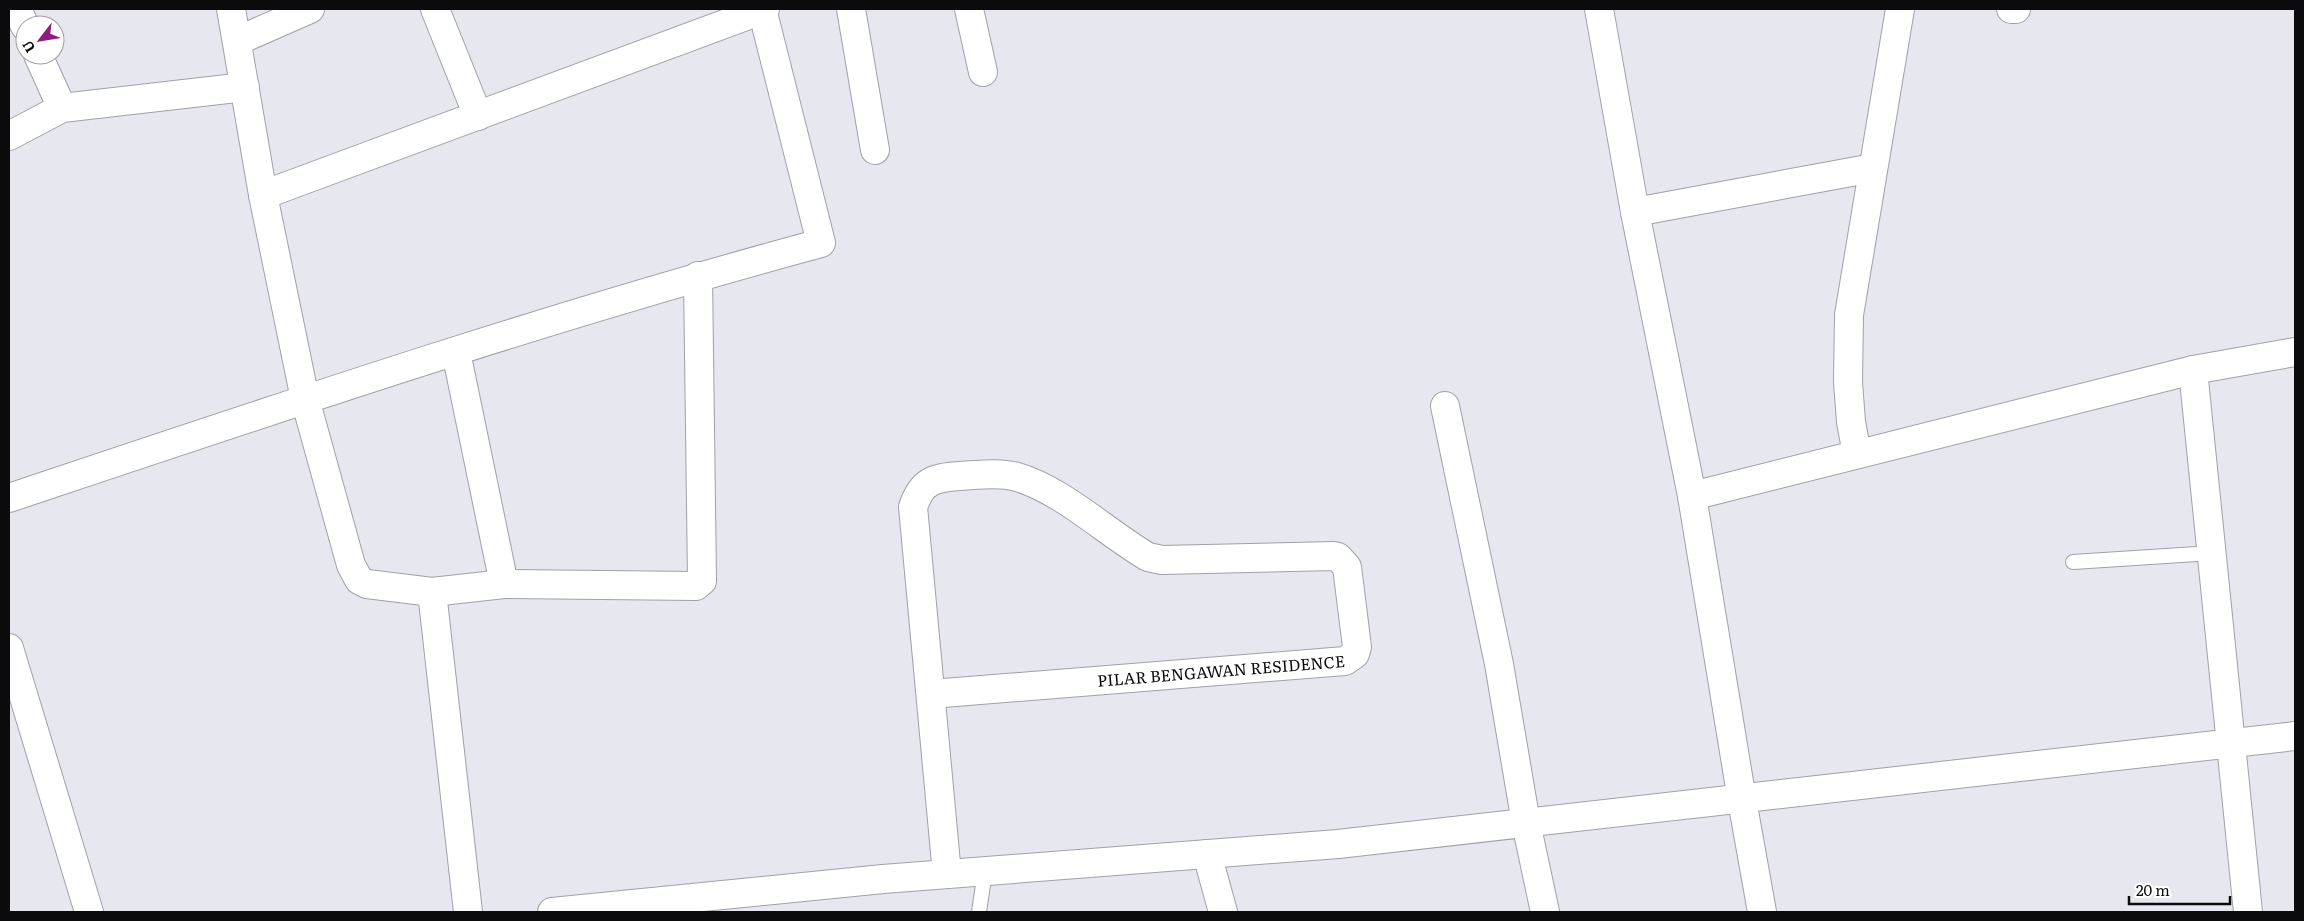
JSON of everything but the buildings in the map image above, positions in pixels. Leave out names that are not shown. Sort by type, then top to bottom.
[{"type":"street","points":[[231,9],[264,195],[305,399],[355,574],[359,580],[367,584],[432,592],[504,584],[696,586],[702,581],[698,276]]},
{"type":"street","points":[[237,41],[310,9]]},
{"type":"street","points":[[435,9],[478,116]]},
{"type":"street","points":[[9,498],[305,399],[698,276],[821,242],[763,9],[264,195]]},
{"type":"street","points":[[852,9],[875,150]]},
{"type":"street","points":[[969,9],[983,72]]},
{"type":"street","points":[[1600,9],[1635,212],[1692,496],[1762,912]]},
{"type":"street","points":[[1857,454],[1851,422],[1848,382],[1849,315],[1900,9]]},
{"type":"street","points":[[2011,9],[2016,9]]},
{"type":"street","points":[[43,65],[62,108]]},
{"type":"street","points":[[9,136],[62,108],[245,86]]},
{"type":"street","points":[[1635,212],[1873,168]]},
{"type":"street","points":[[456,352],[504,584]]},
{"type":"street","points":[[1692,496],[2193,370],[2295,352]]},
{"type":"street","points":[[2193,370],[2248,912]]},
{"type":"street","points":[[1445,406],[1499,664],[1526,823],[1544,912]]},
{"type":"street","name":"PILAR BENGAWAN RESIDENCE","points":[[931,694],[1346,661],[1355,654],[1357,647],[1347,567],[1338,557],[1334,556],[1162,560],[1148,557],[1051,492],[1016,477],[987,474],[936,479],[926,484],[918,492],[913,507],[947,874]]},
{"type":"street","points":[[432,592],[468,912]]},
{"type":"street","points":[[9,648],[89,912]]},
{"type":"street","points":[[552,912],[788,890],[883,879],[1338,844],[1742,800],[2295,736]]},
{"type":"street","points":[[1207,854],[1223,912]]},
{"type":"lane","points":[[2073,562],[2212,553]]},
{"type":"lane","points":[[979,912],[985,871]]}]
